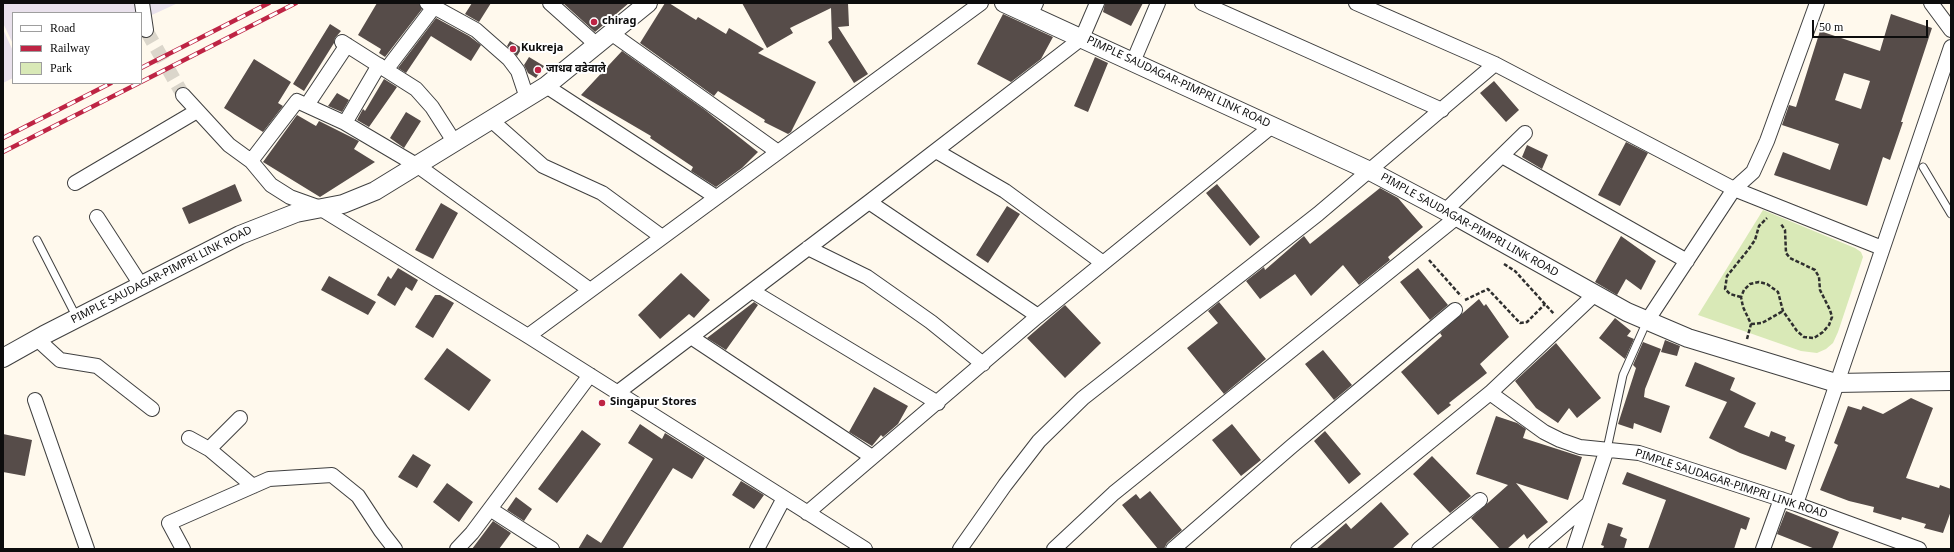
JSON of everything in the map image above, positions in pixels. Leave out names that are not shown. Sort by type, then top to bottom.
[{"type":"street","points":[[142,3],[146,30]]},
{"type":"street","points":[[550,3],[597,44]]},
{"type":"street","name":"PIMPLE SAUDAGAR-PIMPRI LINK ROAD","points":[[3,358],[77,318],[240,235],[296,213],[318,207],[342,204],[375,191],[546,86],[648,3]]},
{"type":"street","points":[[528,336],[981,3]]},
{"type":"street","name":"PIMPLE SAUDAGAR-PIMPRI LINK ROAD","points":[[1004,3],[1033,9],[1082,38],[1370,171],[1451,214],[1594,295],[1647,321],[1688,338],[1836,383],[1951,381]]},
{"type":"street","points":[[617,392],[870,202],[1082,38],[1097,3]]},
{"type":"street","points":[[1133,62],[1158,3]]},
{"type":"street","points":[[1202,3],[1442,110]]},
{"type":"street","points":[[1356,3],[1496,64],[1734,189],[1882,248]]},
{"type":"street","points":[[1647,321],[1734,189],[1753,172],[1767,141],[1817,3]]},
{"type":"street","points":[[1931,3],[1951,30]]},
{"type":"street","points":[[345,123],[383,68],[430,5],[476,30],[509,59],[518,71],[527,98]]},
{"type":"street","points":[[611,33],[778,152]]},
{"type":"street","points":[[307,106],[344,43],[416,89],[432,107],[455,143]]},
{"type":"street","points":[[1796,504],[1951,47]]},
{"type":"street","points":[[960,549],[1005,485],[1039,441],[1084,398],[1314,218],[1496,64]]},
{"type":"street","points":[[546,86],[716,197]]},
{"type":"street","points":[[183,95],[229,145],[251,161],[271,185],[290,197],[318,207],[528,336],[865,549]]},
{"type":"street","points":[[251,161],[297,101],[345,123],[418,166],[590,290]]},
{"type":"street","points":[[75,183],[197,111]]},
{"type":"street","points":[[491,120],[543,166],[602,193],[662,237]]},
{"type":"street","points":[[807,513],[938,403],[1038,316],[1272,126]]},
{"type":"street","points":[[1054,549],[1114,493],[1451,214],[1502,156],[1525,133]]},
{"type":"street","points":[[936,151],[1005,191],[1103,263]]},
{"type":"street","points":[[1502,156],[1687,261]]},
{"type":"street","points":[[870,202],[1038,316]]},
{"type":"street","points":[[97,217],[141,285]]},
{"type":"street","points":[[808,248],[867,277],[931,322],[983,364]]},
{"type":"street","points":[[752,291],[938,403]]},
{"type":"street","points":[[1298,549],[1490,393],[1594,295]]},
{"type":"street","points":[[1173,549],[1292,446],[1455,310]]},
{"type":"street","points":[[691,337],[872,457]]},
{"type":"street","points":[[37,339],[60,360],[96,366],[152,410]]},
{"type":"street","points":[[457,549],[490,509],[590,375]]},
{"type":"street","name":"PIMPLE SAUDAGAR-PIMPRI LINK ROAD","points":[[1490,393],[1544,432],[1560,440],[1580,447],[1639,453],[1796,504],[1919,549]]},
{"type":"street","points":[[35,400],[87,549]]},
{"type":"street","points":[[209,449],[240,418]]},
{"type":"street","points":[[189,438],[209,449],[253,486]]},
{"type":"street","points":[[1574,549],[1587,505],[1607,449]]},
{"type":"street","points":[[183,549],[169,523],[269,478],[332,475],[358,496],[381,532],[395,549]]},
{"type":"street","points":[[757,549],[784,498]]},
{"type":"street","points":[[1763,549],[1781,499]]},
{"type":"street","points":[[1419,549],[1480,500]]},
{"type":"street","points":[[1536,549],[1587,505]]},
{"type":"street","points":[[490,509],[552,549]]},
{"type":"lane","points":[[1923,167],[1951,214]]},
{"type":"lane","points":[[37,240],[77,318]]},
{"type":"lane","points":[[1607,449],[1623,375],[1647,321]]},
{"type":"path","points":[[1741,297],[1730,294],[1725,289],[1727,276],[1748,250],[1754,240],[1758,226],[1765,219],[1770,217]]},
{"type":"path","points":[[1742,354],[1751,324],[1743,307],[1741,297],[1744,290],[1750,284],[1759,282],[1767,284],[1778,292],[1783,311],[1797,331],[1804,337],[1814,338],[1823,332],[1829,325],[1832,317],[1820,290],[1819,277],[1815,270],[1790,258],[1786,253],[1785,230],[1778,220]]},
{"type":"path","points":[[1429,260],[1465,301],[1488,289],[1520,323],[1527,322],[1545,304]]},
{"type":"path","points":[[1498,260],[1515,271],[1564,324]]},
{"type":"path","points":[[1751,324],[1762,323],[1783,311]]},
{"type":"shaded area","points":[[3,3],[178,3],[142,20],[142,12],[12,12],[12,42],[3,23]]},
{"type":"shaded area","points":[[3,29],[12,49],[12,78],[3,83]]},
{"type":"green space","points":[[1763,210],[1855,248],[1861,252],[1863,257],[1833,343],[1826,349],[1817,353],[1801,351],[1698,315]]},
{"type":"building","points":[[377,3],[419,3],[422,9],[385,57],[379,53],[381,49],[358,35]]},
{"type":"building","points":[[472,3],[491,3],[479,22],[465,14]]},
{"type":"building","name":"chirag","points":[[563,3],[629,3],[595,32]]},
{"type":"building","points":[[665,3],[669,3],[696,20],[698,17],[726,34],[729,28],[764,49],[758,53],[816,82],[791,132],[788,134],[764,122],[765,120],[718,91],[714,96],[640,43]]},
{"type":"building","points":[[742,3],[848,3],[849,26],[838,27],[868,74],[854,83],[828,42],[832,39],[831,8],[790,28],[793,33],[767,48]]},
{"type":"building","points":[[1105,3],[1143,3],[1131,26],[1103,12]]},
{"type":"building","points":[[1003,14],[1053,37],[1041,59],[1011,82],[977,64]]},
{"type":"building","points":[[1891,14],[1932,28],[1890,160],[1883,157],[1867,206],[1774,175],[1783,152],[1830,170],[1839,144],[1782,125],[1789,105],[1796,107],[1820,31],[1880,51]],"holes":[[[1844,73],[1870,81],[1861,109],[1835,100]]]},
{"type":"building","points":[[436,18],[469,36],[481,45],[471,61],[431,36],[406,73],[398,68]]},
{"type":"building","points":[[330,24],[341,31],[335,38],[334,43],[304,91],[293,84]]},
{"type":"building","points":[[510,41],[522,48],[517,56],[507,46]]},
{"type":"building","points":[[622,51],[705,110],[758,152],[742,168],[716,187],[691,171],[693,167],[650,138],[651,136],[581,95]]},
{"type":"building","points":[[529,57],[544,66],[536,78],[528,73],[524,65]]},
{"type":"building","points":[[1095,57],[1108,63],[1088,112],[1074,106]]},
{"type":"building","points":[[254,59],[291,82],[278,103],[283,106],[263,132],[224,108]]},
{"type":"building","points":[[384,79],[397,87],[369,127],[357,120],[363,109],[365,111]]},
{"type":"building","points":[[1494,81],[1519,110],[1506,122],[1480,93]]},
{"type":"building","points":[[337,93],[349,100],[342,112],[328,106]]},
{"type":"building","points":[[406,112],[421,121],[404,148],[390,138]]},
{"type":"building","points":[[297,115],[316,126],[319,121],[359,141],[354,149],[375,162],[320,197],[263,162]]},
{"type":"building","points":[[1626,142],[1648,153],[1620,206],[1598,195]]},
{"type":"building","points":[[1527,145],[1548,155],[1542,169],[1522,157]]},
{"type":"building","points":[[235,184],[242,201],[189,224],[182,208]]},
{"type":"building","points":[[1217,184],[1260,237],[1250,246],[1206,193]]},
{"type":"building","points":[[1380,188],[1398,198],[1423,227],[1388,257],[1390,260],[1359,285],[1343,265],[1311,296],[1295,274],[1260,299],[1246,281],[1264,267],[1265,270],[1304,236],[1310,244]]},
{"type":"building","points":[[441,203],[458,213],[433,259],[415,250]]},
{"type":"building","points":[[1007,206],[1020,214],[988,263],[976,255]]},
{"type":"building","points":[[1621,236],[1656,261],[1641,290],[1626,279],[1617,295],[1595,282]]},
{"type":"building","points":[[398,268],[418,280],[412,291],[406,287],[395,306],[377,295],[388,276],[391,279]]},
{"type":"building","points":[[1418,268],[1448,305],[1430,320],[1400,282]]},
{"type":"building","points":[[681,273],[710,300],[694,318],[689,314],[660,339],[638,315]]},
{"type":"building","points":[[329,276],[376,302],[368,315],[321,290]]},
{"type":"building","points":[[435,295],[440,295],[454,303],[433,338],[415,327]]},
{"type":"building","points":[[1479,299],[1484,306],[1486,304],[1509,337],[1480,364],[1487,373],[1449,403],[1451,405],[1438,415],[1401,372],[1442,336],[1440,333]]},
{"type":"building","points":[[754,302],[758,305],[726,350],[707,338]]},
{"type":"building","points":[[1219,302],[1266,359],[1224,394],[1187,348],[1218,323],[1208,311]]},
{"type":"building","points":[[1065,305],[1101,343],[1065,378],[1027,338]]},
{"type":"building","points":[[1615,318],[1631,331],[1627,336],[1634,339],[1625,359],[1599,338]]},
{"type":"building","points":[[1665,340],[1680,346],[1677,356],[1661,352]]},
{"type":"building","points":[[1643,342],[1661,349],[1645,389],[1644,397],[1670,406],[1661,433],[1634,423],[1633,429],[1618,424],[1636,368],[1633,365]]},
{"type":"building","points":[[1556,343],[1601,398],[1577,418],[1569,408],[1558,423],[1536,408],[1515,381]]},
{"type":"building","points":[[447,348],[491,380],[469,411],[424,379]]},
{"type":"building","points":[[1323,350],[1352,385],[1334,400],[1305,364]]},
{"type":"building","points":[[1695,362],[1735,378],[1730,390],[1756,403],[1744,427],[1769,437],[1771,431],[1786,437],[1785,441],[1795,445],[1786,470],[1740,453],[1709,438],[1727,402],[1685,386]]},
{"type":"building","points":[[874,387],[908,406],[898,424],[883,437],[881,435],[872,446],[849,432]]},
{"type":"building","points":[[1911,398],[1933,408],[1906,478],[1939,488],[1940,485],[1951,489],[1951,511],[1943,533],[1924,528],[1926,524],[1902,517],[1901,520],[1873,512],[1874,507],[1849,501],[1820,490],[1838,445],[1834,443],[1848,406],[1861,410],[1863,406],[1883,414]]},
{"type":"building","points":[[1496,416],[1517,423],[1526,429],[1523,438],[1582,457],[1568,500],[1516,483],[1548,522],[1527,539],[1524,534],[1507,549],[1500,549],[1471,518],[1508,485],[1476,474]]},
{"type":"building","points":[[640,424],[662,439],[665,433],[705,458],[692,479],[673,468],[622,549],[578,549],[587,534],[601,543],[653,459],[628,443]]},
{"type":"building","points":[[1232,424],[1261,460],[1241,476],[1212,440]]},
{"type":"building","points":[[582,430],[601,444],[557,503],[538,489]]},
{"type":"building","points":[[1325,431],[1361,474],[1349,484],[1314,441]]},
{"type":"building","points":[[3,434],[32,440],[25,476],[3,472]]},
{"type":"building","points":[[413,454],[431,465],[417,488],[398,477]]},
{"type":"building","points":[[1432,456],[1471,496],[1450,513],[1413,474]]},
{"type":"building","points":[[1627,472],[1750,518],[1746,530],[1741,528],[1734,549],[1648,549],[1666,500],[1622,484]]},
{"type":"building","points":[[741,481],[764,495],[754,509],[732,495]]},
{"type":"building","points":[[447,483],[473,502],[459,522],[433,502]]},
{"type":"building","points":[[1150,491],[1182,530],[1167,543],[1164,549],[1158,549],[1122,505],[1136,494],[1140,499]]},
{"type":"building","points":[[516,497],[532,509],[524,521],[507,510]]},
{"type":"building","points":[[1381,502],[1409,534],[1392,549],[1316,549],[1346,523],[1351,529]]},
{"type":"building","points":[[1786,511],[1839,532],[1832,549],[1815,549],[1777,534]]},
{"type":"building","points":[[493,521],[511,533],[499,549],[472,549]]},
{"type":"building","points":[[1608,523],[1623,528],[1620,536],[1627,539],[1624,549],[1603,549],[1604,546],[1601,545]]},
{"type":"tunnel","points":[[146,30],[183,95]]},
{"type":"railway","points":[[142,67],[269,3]]},
{"type":"railway","points":[[142,81],[296,3]]},
{"type":"railway","points":[[3,138],[109,84]]},
{"type":"railway","points":[[3,152],[137,84]]},
{"type":"place","name":"chirag","points":[[594,22]]},
{"type":"place","name":"Kukreja","points":[[513,49]]},
{"type":"place","name":"जाधव वडेवाले","points":[[538,70]]},
{"type":"place","name":"Singapur Stores","points":[[602,403]]}]
